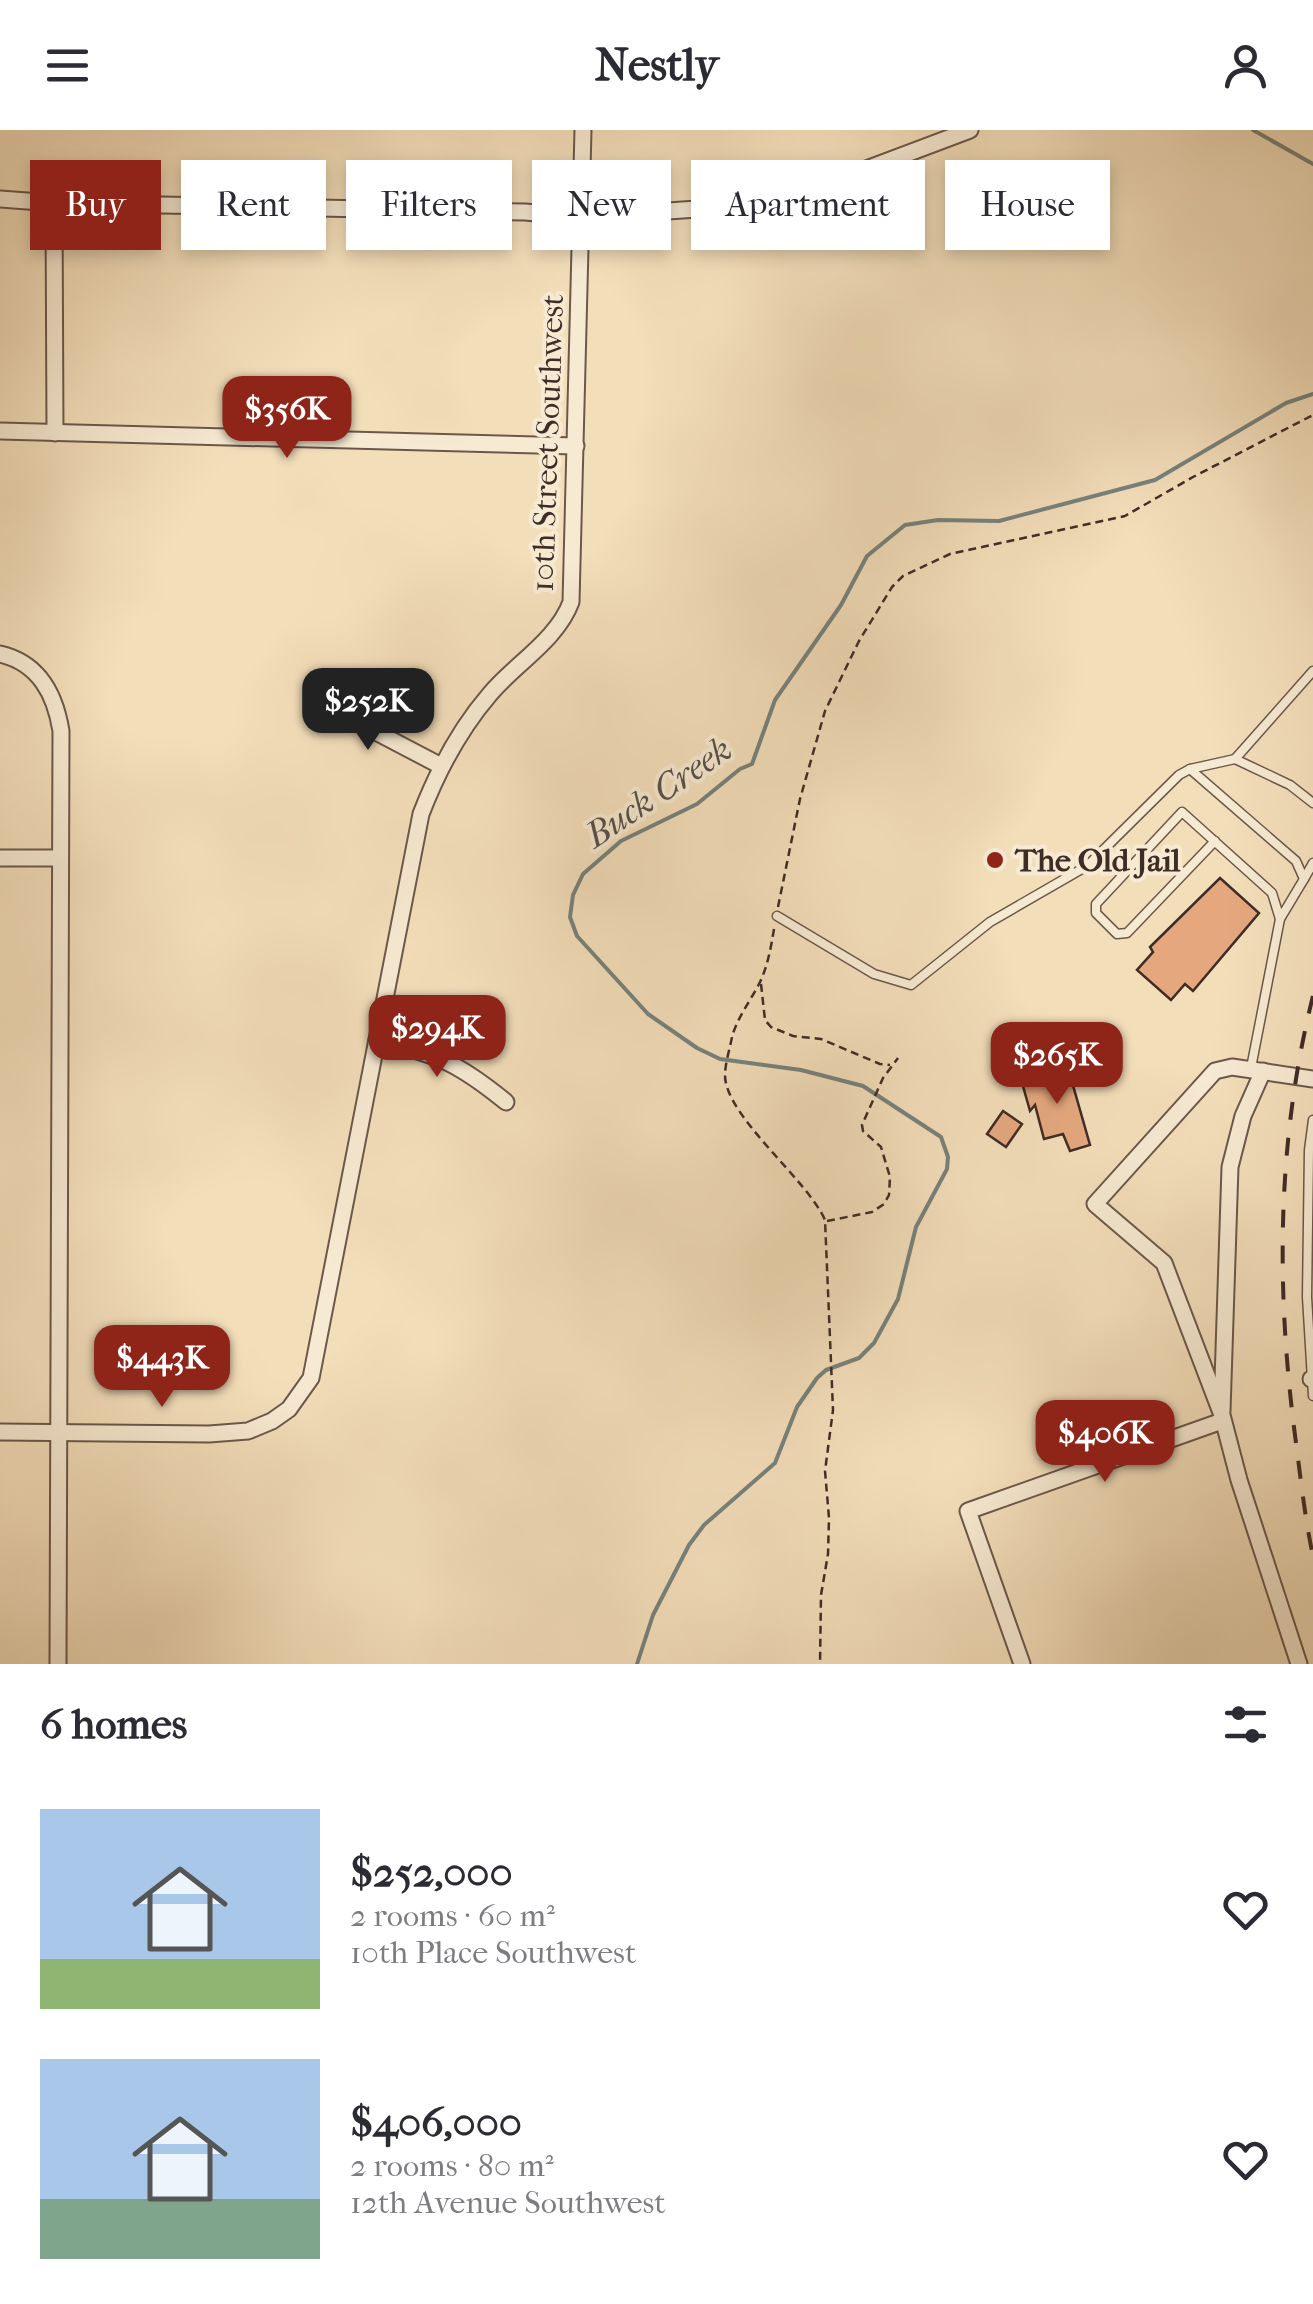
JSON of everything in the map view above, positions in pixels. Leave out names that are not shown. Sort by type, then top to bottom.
[{"type":"street","name":"10th Street Southwest","points":[[583,130],[583,160]]},
{"type":"street","points":[[671,212],[774,198],[824,185],[970,130]]},
{"type":"street","points":[[0,199],[30,201]]},
{"type":"street","points":[[161,204],[532,215]]},
{"type":"street","points":[[54,250],[54,433]]},
{"type":"street","name":"10th Street Southwest","points":[[0,1432],[208,1434],[259,1428],[296,1401],[310,1378],[420,814],[441,766],[472,715],[553,632],[567,612],[573,588],[581,250]]},
{"type":"street","points":[[0,431],[576,446]]},
{"type":"street","points":[[0,654],[22,662],[46,684],[61,730],[58,1664]]},
{"type":"street","points":[[315,700],[441,766]]},
{"type":"street","points":[[0,858],[60,858]]},
{"type":"street","points":[[377,1040],[452,1062],[506,1102]]},
{"type":"street","points":[[1299,1664],[1222,1418],[1164,1263],[1095,1204],[1216,1071],[1232,1066],[1313,1079]]},
{"type":"street","points":[[1222,1418],[1230,1167],[1257,1070]]},
{"type":"street","points":[[1022,1664],[968,1511],[1222,1418]]},
{"type":"lane","points":[[777,916],[874,974],[911,985],[990,922],[1087,866],[1179,775],[1236,758],[1313,671]]},
{"type":"lane","points":[[1236,758],[1290,785],[1313,803]]},
{"type":"lane","points":[[1190,770],[1296,861],[1304,880]]},
{"type":"lane","points":[[1215,842],[1127,933],[1117,934],[1096,913],[1096,904],[1182,812],[1272,893],[1280,920]]},
{"type":"lane","points":[[1257,1070],[1280,920],[1313,863]]},
{"type":"lane","points":[[1313,1120],[1307,1297],[1313,1396]]},
{"type":"path","points":[[820,1664],[829,1518],[825,1471],[833,1408],[826,1221],[795,1173],[753,1129],[728,1088],[726,1069],[734,1032],[760,980],[800,800],[826,711],[860,641],[892,587],[903,576],[950,554],[1125,516],[1313,415]]},
{"type":"path","points":[[760,980],[765,1020],[771,1027],[793,1036],[821,1039],[891,1065]]},
{"type":"path","points":[[826,1221],[872,1212],[889,1195],[890,1177],[881,1147],[863,1132],[862,1125],[898,1058]]},
{"type":"building","points":[[1220,878],[1259,913],[1193,991],[1185,984],[1171,1000],[1137,970],[1153,952],[1150,947]]},
{"type":"building","points":[[1062,1067],[1067,1083],[1072,1082],[1090,1145],[1070,1151],[1063,1134],[1044,1139],[1035,1105],[1030,1111],[1021,1079]]},
{"type":"building","points":[[1003,1111],[1022,1124],[1006,1147],[987,1134]]},
{"type":"waterway","name":"Buck Creek","points":[[1253,130],[1313,164]]},
{"type":"waterway","name":"Buck Creek","points":[[637,1664],[653,1615],[689,1545],[704,1525],[775,1463],[797,1407],[817,1378],[826,1370],[859,1358],[874,1343],[898,1299],[916,1227],[947,1169],[948,1157],[941,1137],[863,1086],[801,1070],[720,1059],[648,1014],[577,936],[570,917],[573,895],[583,874],[621,841],[697,804],[740,769],[752,764],[775,700],[841,605],[867,556],[905,525],[938,520],[999,521],[1155,480],[1286,403],[1313,394]]},
{"type":"railway","points":[[1313,996],[1292,1107],[1283,1219],[1289,1387],[1313,1556]]},
{"type":"place","name":"The Old Jail","points":[[995,860]]}]
